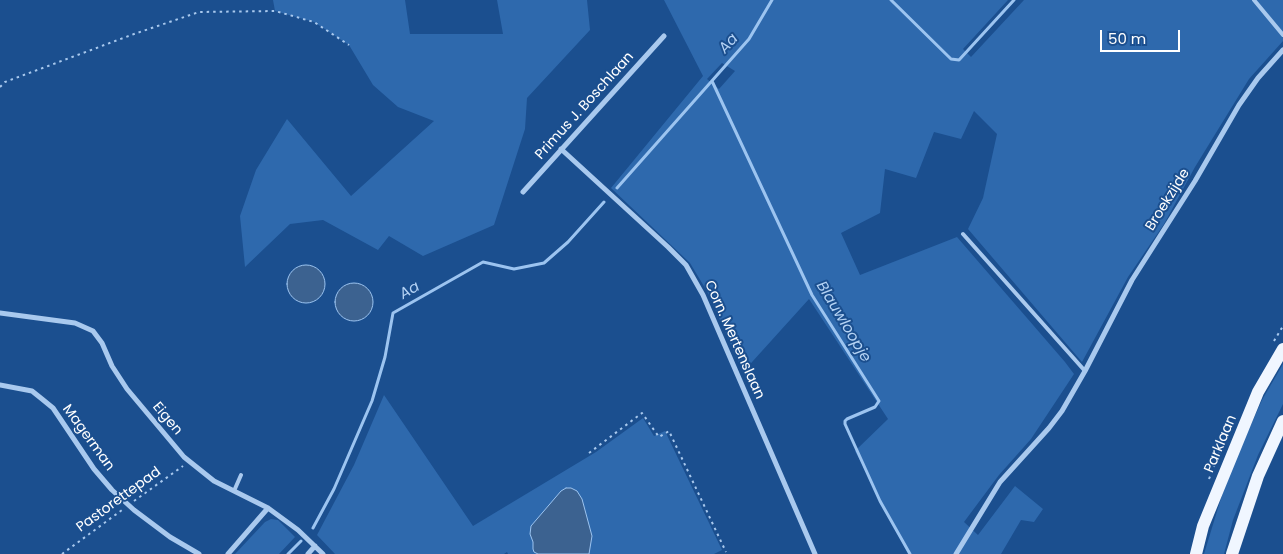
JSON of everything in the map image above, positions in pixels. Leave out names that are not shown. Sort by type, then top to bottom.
[{"type":"main road","name":"Parklaan","points":[[1196,554],[1203,526],[1258,392],[1283,349]]},
{"type":"main road","points":[[1232,554],[1258,476],[1283,421]]},
{"type":"street","name":"Primus J. Boschlaan","points":[[523,192],[664,36]]},
{"type":"street","name":"Broekzijde","points":[[956,554],[993,492],[1062,411],[1132,280],[1239,105],[1258,78],[1283,50]]},
{"type":"street","name":"Corn. Mertenslaan","points":[[561,149],[686,265],[704,295],[815,554]]},
{"type":"street","name":"Eigen","points":[[0,313],[75,323],[93,331],[102,343],[112,366],[127,389],[189,461],[214,480],[268,508],[298,530],[323,554]]},
{"type":"street","name":"Magerman","points":[[0,385],[32,391],[53,408],[94,470],[112,490],[170,537],[199,554]]},
{"type":"street","points":[[228,554],[268,508]]},
{"type":"street","points":[[308,554],[313,544]]},
{"type":"lane","points":[[1254,0],[1283,35]]},
{"type":"lane","points":[[963,234],[1085,371]]},
{"type":"lane","points":[[234,491],[241,475]]},
{"type":"path","points":[[0,86],[6,82],[134,34],[199,12],[275,11],[314,22],[349,45]]},
{"type":"path","points":[[589,453],[642,413],[659,437],[669,432],[726,552]]},
{"type":"path","name":"Pastorettepad","points":[[62,554],[189,461]]},
{"type":"shaded area","points":[[273,0],[405,0],[410,34],[503,34],[497,0],[587,0],[590,30],[527,98],[525,129],[494,225],[423,256],[389,236],[378,250],[323,220],[290,224],[245,267],[240,216],[256,170],[287,119],[351,196],[434,121],[398,107],[373,85],[349,45],[314,22],[275,11]]},
{"type":"shaded area","points":[[664,0],[1008,0],[963,49],[971,57],[1024,0],[1283,0],[1283,41],[1249,79],[1195,167],[1164,224],[1128,277],[1082,362],[968,229],[983,198],[997,134],[974,111],[961,139],[934,132],[916,178],[885,169],[880,213],[841,233],[860,275],[957,237],[1074,374],[1031,439],[999,475],[964,522],[978,535],[1015,486],[1043,509],[1034,522],[1021,520],[1001,554],[908,554],[855,451],[888,419],[809,299],[743,372],[708,293],[690,263],[611,188],[703,76]],"holes":[[[722,63],[735,71],[719,89],[707,79]]]},
{"type":"shaded area","points":[[306,265],[313,266],[319,271],[324,277],[324,291],[319,297],[313,302],[306,303],[299,302],[293,297],[288,291],[287,284],[288,277],[293,271],[299,266]]},
{"type":"shaded area","points":[[354,283],[361,284],[367,289],[372,295],[372,309],[367,315],[361,320],[354,321],[347,320],[341,315],[336,309],[335,302],[336,295],[341,289],[347,284]]},
{"type":"shaded area","points":[[1283,364],[1283,404],[1258,455],[1233,520],[1224,554],[1204,554],[1222,495],[1237,456],[1262,400]]},
{"type":"shaded area","points":[[384,395],[473,526],[596,452],[643,418],[654,436],[665,431],[722,550],[714,554],[508,554],[507,552],[504,554],[335,554],[317,535],[354,465]]},
{"type":"shaded area","points":[[566,488],[577,491],[582,499],[592,536],[589,554],[538,554],[533,549],[530,534],[531,526],[561,491]]},
{"type":"shaded area","points":[[271,519],[278,520],[295,537],[279,554],[235,554],[265,522]]},
{"type":"waterway","name":"Aa","points":[[617,188],[749,39],[772,0]]},
{"type":"waterway","points":[[891,0],[951,59],[959,60],[1014,0]]},
{"type":"waterway","name":"Blauwloopje","points":[[712,81],[812,295],[879,401],[875,407],[847,419],[845,424],[880,501],[910,554]]},
{"type":"waterway","name":"Aa","points":[[313,528],[334,489],[372,401],[385,357],[393,313],[483,262],[514,269],[544,263],[568,242],[604,202]]},
{"type":"waterway","name":"Aa","points":[[288,554],[301,541]]}]
